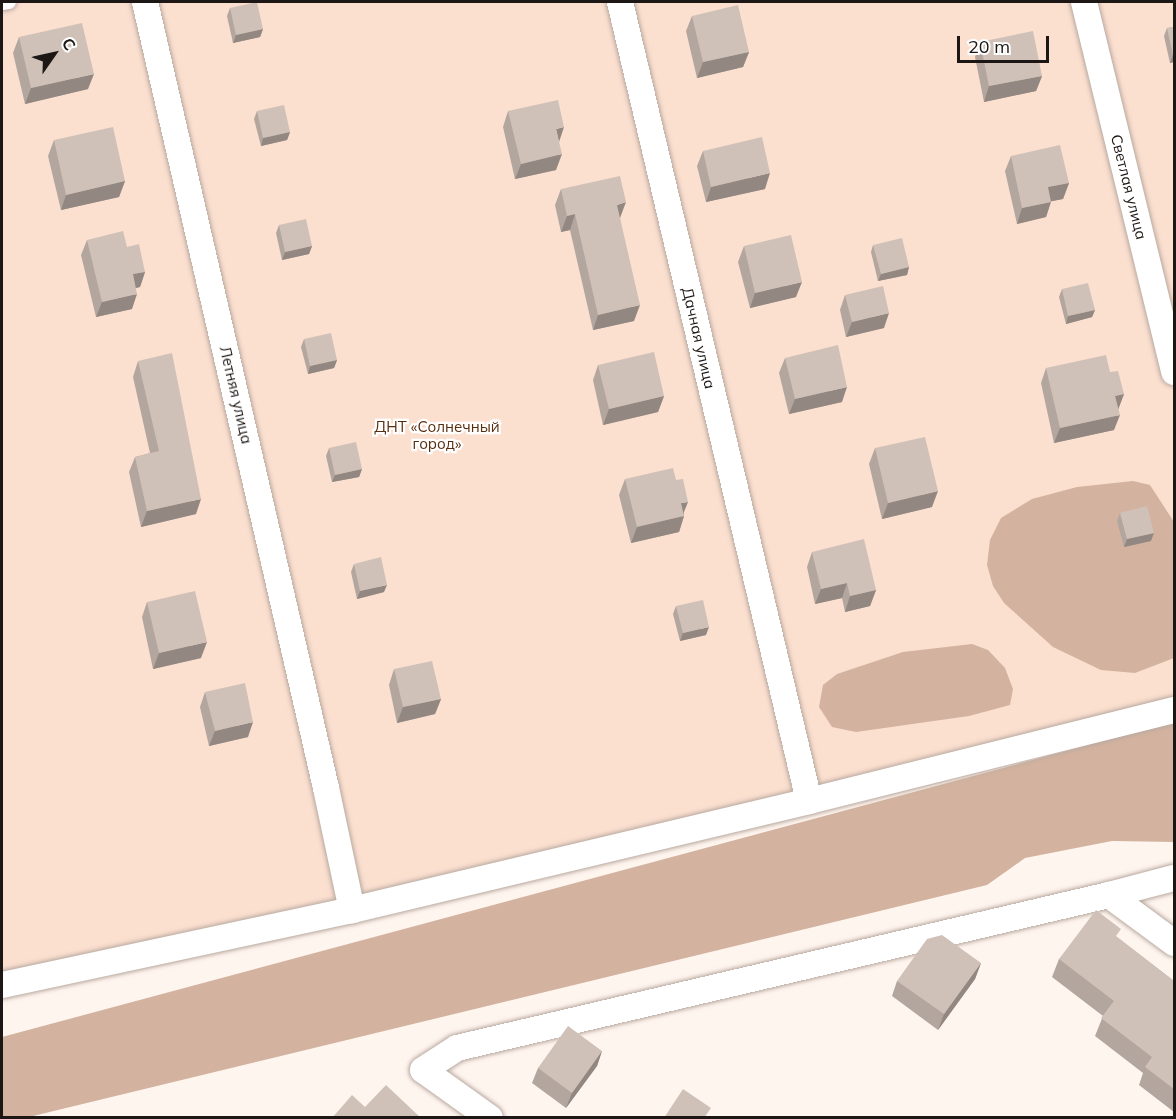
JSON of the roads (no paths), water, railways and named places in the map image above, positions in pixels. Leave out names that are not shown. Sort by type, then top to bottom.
[{"type":"street","name":"Летняя улица","points":[[145,2],[352,910]]},
{"type":"street","name":"Дачная улица","points":[[620,2],[809,801]]},
{"type":"street","name":"Светлая улица","points":[[1084,2],[1174,372]]},
{"type":"street","points":[[2,985],[352,910],[809,801],[1174,710]]},
{"type":"street","points":[[490,1118],[423,1070],[457,1048],[1174,878]]},
{"type":"street","points":[[1109,895],[1174,943]]},
{"type":"lane","points":[[2,3],[9,2]]},
{"type":"park label","name":"ДНТ «Солнечный город»","points":[[437,434]]}]
